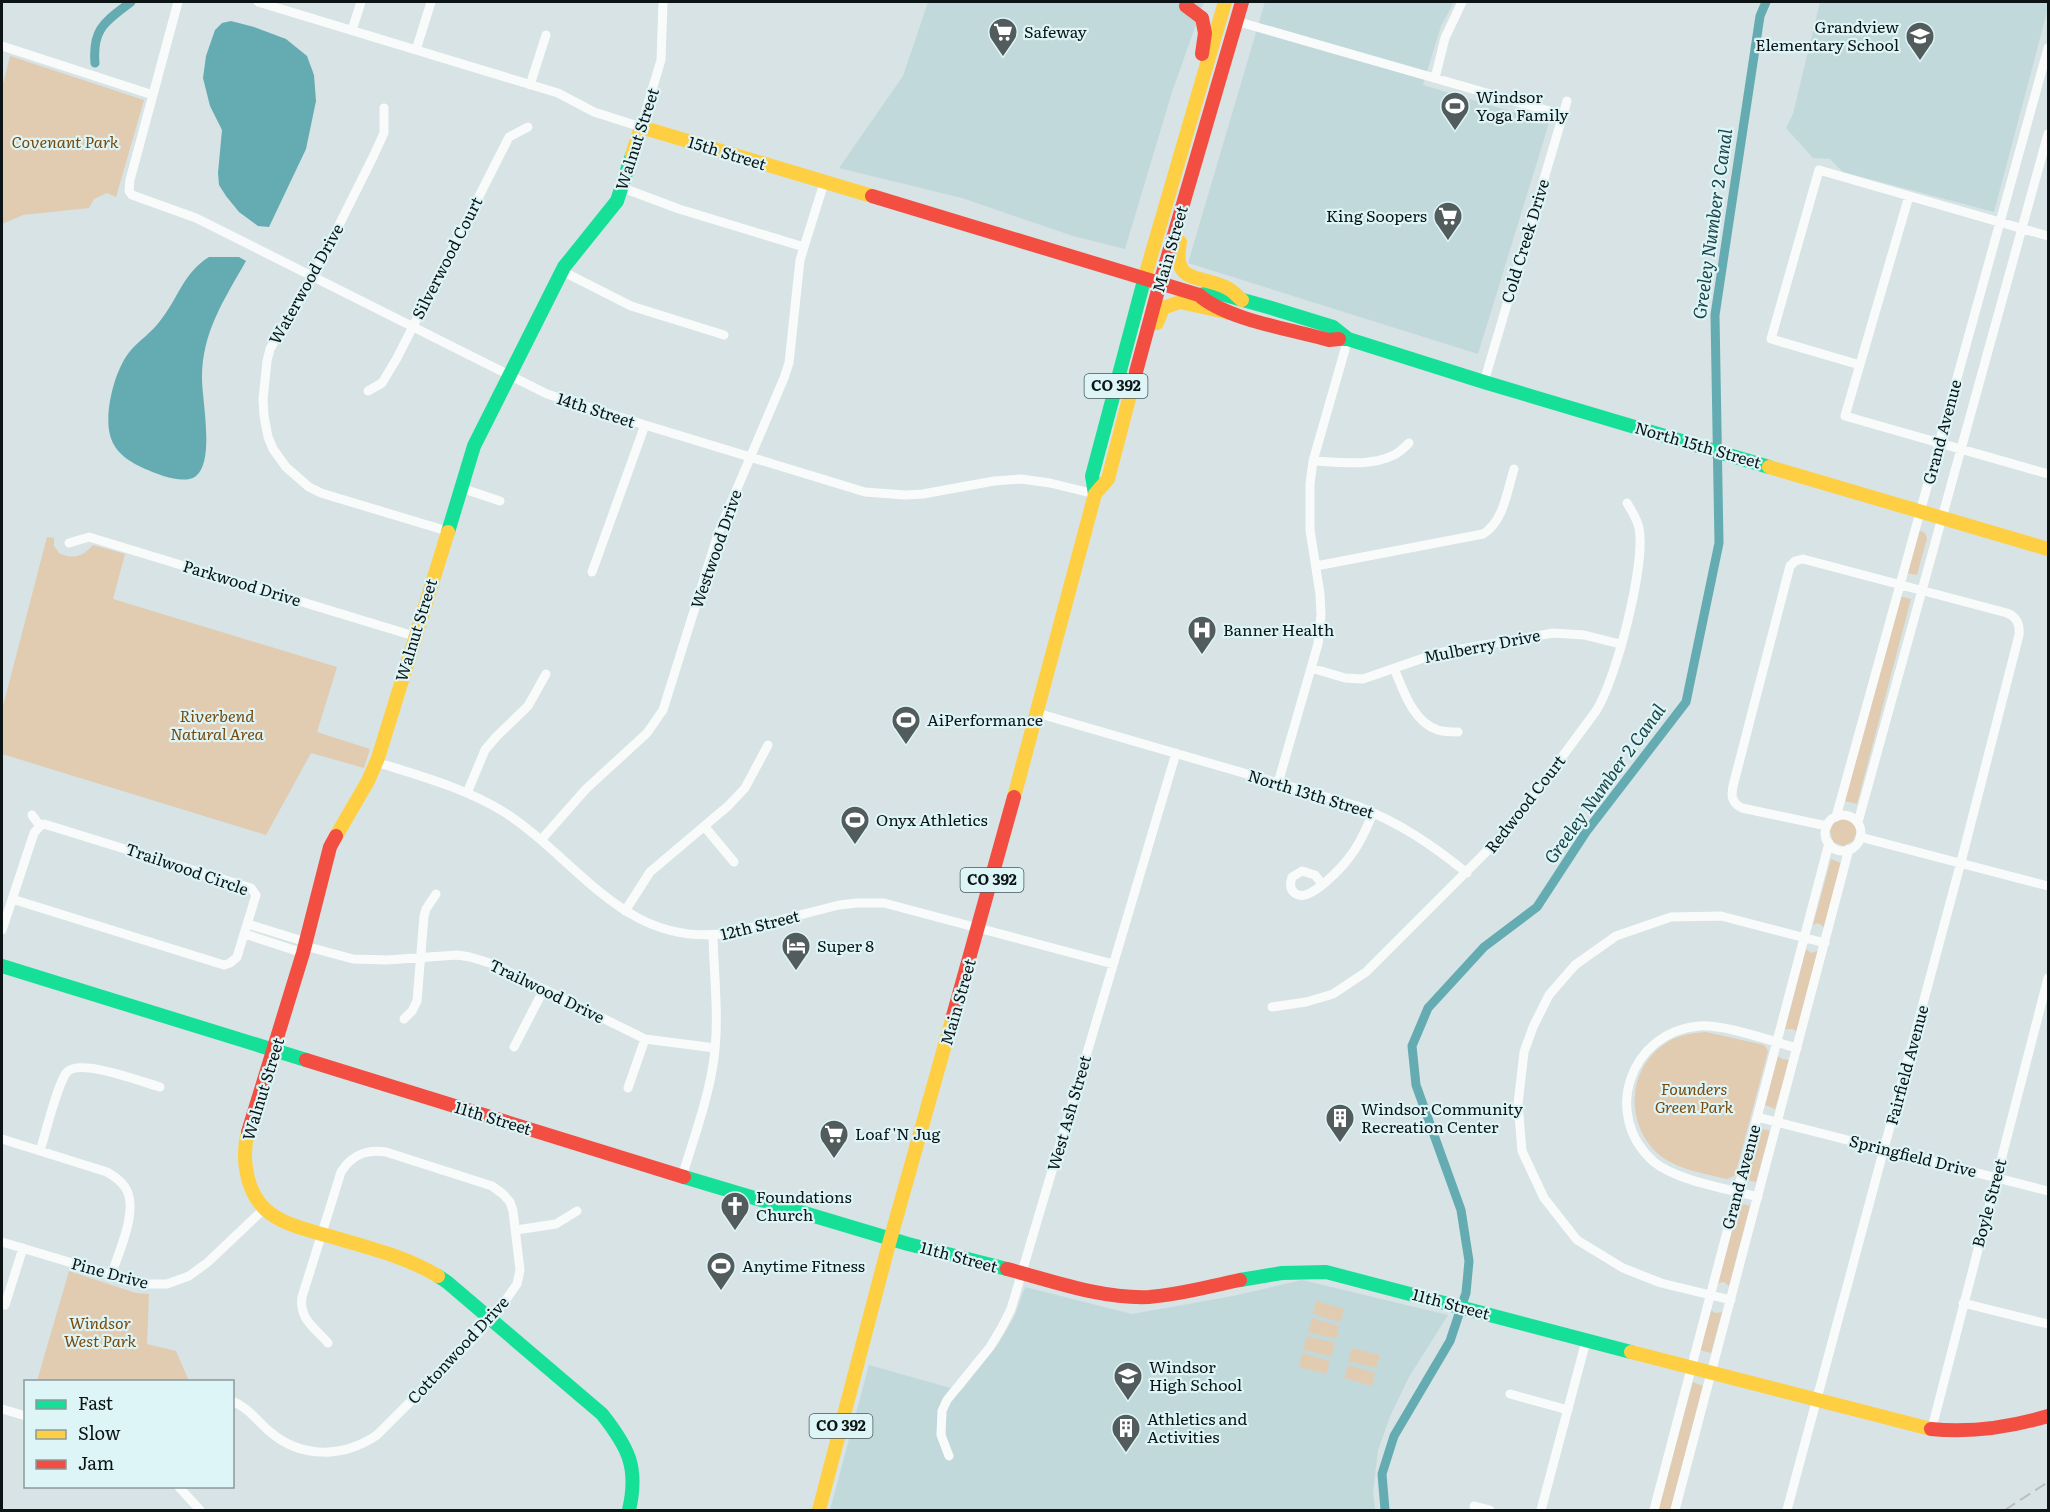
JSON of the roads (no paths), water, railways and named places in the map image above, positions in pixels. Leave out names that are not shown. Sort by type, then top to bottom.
[{"type":"street","points":[[2,46],[153,95],[178,2]]},
{"type":"street","name":"15th Street","points":[[258,2],[567,97],[594,112],[641,127],[1199,295],[1209,304],[1230,313],[1295,330]]},
{"type":"street","points":[[352,30],[361,2]]},
{"type":"street","points":[[416,50],[431,2]]},
{"type":"street","name":"Walnut Street","points":[[629,1510],[634,1484],[631,1457],[615,1430],[602,1414],[447,1282],[400,1258],[286,1222],[265,1208],[248,1177],[246,1144],[305,947],[330,847],[364,790],[376,762],[474,446],[562,271],[573,253],[610,211],[623,188],[661,60],[663,2]]},
{"type":"street","points":[[1233,2],[1231,15],[1236,21],[1563,115]]},
{"type":"street","name":"Main Street","points":[[1095,494],[1108,479],[1160,283],[1242,2]]},
{"type":"street","points":[[1435,78],[1445,38],[1462,2]]},
{"type":"street","points":[[1186,6],[1202,18],[1205,33],[1204,49],[1192,91],[1193,113]]},
{"type":"street","points":[[1209,117],[1210,88],[1227,26],[1224,8]]},
{"type":"street","name":"Main Street","points":[[819,1510],[1095,494],[1092,476],[1145,278],[1224,8]]},
{"type":"street","points":[[530,85],[546,35]]},
{"type":"street","name":"Grand Avenue","points":[[1836,817],[2049,48]]},
{"type":"street","name":"14th Street","points":[[153,95],[130,180],[130,194],[196,218],[547,394],[852,489],[881,494],[923,494],[987,482],[1021,479],[1050,483],[1095,494]]},
{"type":"street","name":"Cold Creek Drive","points":[[1484,382],[1567,101]]},
{"type":"street","name":"Waterwood Drive","points":[[384,108],[384,133],[374,157],[313,277],[270,349],[263,381],[264,416],[273,449],[295,476],[321,493],[447,531]]},
{"type":"street","name":"Silverwood Court","points":[[368,391],[382,383],[509,137],[528,127]]},
{"type":"street","name":"Grand Avenue","points":[[1857,822],[2049,134]]},
{"type":"street","points":[[1860,365],[1771,339],[1819,170],[2049,236]]},
{"type":"street","points":[[1190,181],[1188,216],[1177,255],[1178,267],[1188,275],[1228,288],[1242,300]]},
{"type":"street","name":"Westwood Drive","points":[[541,840],[586,789],[647,733],[660,715],[719,531],[789,363],[800,260],[824,183]]},
{"type":"street","points":[[623,188],[679,209],[804,247]]},
{"type":"street","points":[[1909,196],[1845,416],[2049,474]]},
{"type":"street","points":[[562,271],[631,306],[724,334]]},
{"type":"street","name":"15th Street","points":[[1199,295],[1214,292],[1301,316]]},
{"type":"street","points":[[1132,388],[1147,359],[1163,308],[1180,302],[1230,313]]},
{"type":"street","name":"North 15th Street","points":[[1301,316],[1333,327],[1348,339]]},
{"type":"street","name":"North 15th Street","points":[[1295,330],[1329,340],[1348,339],[1484,382],[2049,549]]},
{"type":"street","points":[[1278,783],[1318,644],[1321,615],[1309,514],[1310,484],[1313,461],[1348,339]]},
{"type":"street","points":[[592,572],[645,425]]},
{"type":"street","points":[[1313,461],[1358,463],[1376,460],[1396,454],[1409,443]]},
{"type":"street","points":[[1316,566],[1483,534],[1492,528],[1499,518],[1514,469]]},
{"type":"street","points":[[460,488],[500,501]]},
{"type":"street","name":"Redwood Court","points":[[1272,1007],[1323,998],[1342,990],[1356,980],[1467,873],[1508,830],[1596,711],[1608,686],[1639,563],[1639,527],[1627,504]]},
{"type":"street","name":"Parkwood Drive","points":[[69,543],[89,537],[414,636]]},
{"type":"street","points":[[1827,826],[1742,808],[1732,801],[1734,782],[1789,569],[1795,561],[1803,560],[1922,591]]},
{"type":"street","name":"Fairfield Avenue","points":[[1787,1510],[1961,862],[2019,635],[2016,620],[2007,613],[1922,591]]},
{"type":"street","name":"Mulberry Drive","points":[[1311,668],[1352,679],[1368,678],[1438,653],[1544,634],[1568,633],[1620,644]]},
{"type":"street","points":[[1394,668],[1408,702],[1423,721],[1439,730],[1458,732]]},
{"type":"street","points":[[467,793],[485,750],[528,706],[546,674]]},
{"type":"street","name":"North 13th Street","points":[[1037,712],[1373,813],[1419,836],[1467,873]]},
{"type":"street","points":[[625,911],[650,872],[728,806],[745,788],[768,745]]},
{"type":"street","name":"West Ash Street","points":[[950,1456],[941,1435],[940,1423],[946,1400],[990,1347],[1011,1309],[1176,753]]},
{"type":"street","name":"12th Street","points":[[376,762],[467,793],[504,813],[541,840],[614,904],[646,923],[666,930],[712,936],[830,907],[857,903],[891,904],[1113,964]]},
{"type":"street","points":[[1322,884],[1359,845],[1373,813]]},
{"type":"street","points":[[2,930],[34,833],[39,826],[32,815]]},
{"type":"street","points":[[1848,816],[1857,822],[1861,832],[1860,837],[1850,849],[1838,850],[1829,843],[1827,826],[1836,817],[1848,816]]},
{"type":"street","name":"Trailwood Circle","points":[[12,899],[234,966],[259,889],[52,826],[44,824],[39,826]]},
{"type":"street","points":[[704,826],[734,862]]},
{"type":"street","points":[[1860,837],[2049,886]]},
{"type":"street","name":"Grand Avenue","points":[[1654,1510],[1829,843]]},
{"type":"street","name":"Grand Avenue","points":[[1675,1510],[1850,849]]},
{"type":"street","points":[[404,1019],[417,1002],[424,916],[436,894]]},
{"type":"street","points":[[1731,1300],[1661,1283],[1623,1268],[1577,1240],[1544,1197],[1522,1151],[1518,1104],[1524,1052],[1549,995],[1575,965],[1616,936],[1671,917],[1721,916],[1825,943]]},
{"type":"street","points":[[248,924],[305,947]]},
{"type":"street","points":[[244,934],[305,947]]},
{"type":"street","points":[[682,1177],[706,1097],[715,1048],[717,1026],[712,936]]},
{"type":"street","name":"Trailwood Drive","points":[[305,947],[353,959],[470,957],[493,964],[645,1039],[715,1048]]},
{"type":"street","name":"11th Street","points":[[2,966],[682,1177],[891,1239],[1111,1295],[1150,1297],[1283,1272],[1314,1271],[1347,1277],[1586,1341],[1932,1428],[1964,1430],[2034,1421],[2049,1416]]},
{"type":"street","name":"Boyle Street","points":[[1932,1428],[2049,978]]},
{"type":"street","points":[[514,1047],[544,989]]},
{"type":"street","points":[[1758,1197],[1674,1173],[1661,1167],[1635,1139],[1627,1103],[1630,1080],[1647,1050],[1666,1035],[1681,1029],[1710,1026],[1797,1048]]},
{"type":"street","points":[[628,1088],[645,1039]]},
{"type":"street","points":[[68,1058],[73,1068]]},
{"type":"street","points":[[40,1151],[61,1083],[66,1073],[73,1068],[79,1066],[94,1068],[160,1087]]},
{"type":"street","name":"Springfield Drive","points":[[1757,1117],[2049,1191]]},
{"type":"street","points":[[2,1139],[107,1172],[126,1188],[130,1202],[130,1217],[111,1275]]},
{"type":"street","name":"Cottonwood Drive","points":[[234,1402],[248,1410],[274,1435],[294,1447],[324,1453],[365,1443],[383,1429],[490,1319],[517,1284],[520,1270],[516,1230],[512,1206],[503,1194],[497,1188],[378,1151],[360,1153],[346,1164],[340,1172],[301,1306],[303,1316],[328,1343]]},
{"type":"street","name":"Pine Drive","points":[[2,1242],[142,1284],[160,1285],[189,1276],[208,1262],[265,1208]]},
{"type":"street","points":[[516,1230],[556,1224],[577,1211]]},
{"type":"street","points":[[5,1305],[23,1248]]},
{"type":"street","points":[[1963,1303],[2049,1324]]},
{"type":"street","points":[[1541,1510],[1586,1341]]},
{"type":"street","points":[[1510,1394],[1568,1410]]},
{"type":"street","points":[[2,1409],[24,1415]]},
{"type":"street","points":[[180,1488],[200,1510]]},
{"type":"street","points":[[1474,1506],[1490,1510]]},
{"type":"water","points":[[231,21],[286,39],[307,56],[314,75],[316,101],[306,149],[269,227],[258,226],[239,212],[219,185],[222,130],[210,106],[203,78],[206,56],[215,30],[222,23]]},
{"type":"water","points":[[209,257],[239,257],[246,261],[210,331],[203,361],[202,378],[206,430],[205,457],[202,468],[196,476],[185,480],[165,476],[142,467],[120,453],[112,442],[108,415],[112,391],[125,358],[160,321],[187,278],[200,263]]},
{"type":"waterway","points":[[95,63],[98,33],[108,20],[131,2]]},
{"type":"waterway","name":"Greeley Number 2 Canal","points":[[1385,1510],[1382,1474],[1394,1436],[1450,1341],[1466,1293],[1469,1261],[1461,1210],[1416,1085],[1412,1046],[1428,1008],[1484,947],[1537,907],[1586,832],[1686,702],[1719,543],[1715,315],[1760,16],[1766,2]]},
{"type":"railway","points":[[2005,1510],[2048,1482]]},
{"type":"place","name":"Safeway","points":[[1003,58]]},
{"type":"place","name":"Grandview Elementary School","points":[[1920,62]]},
{"type":"place","name":"Windsor Yoga Family","points":[[1455,132]]},
{"type":"place","name":"King Soopers","points":[[1448,242]]},
{"type":"place","name":"Banner Health","points":[[1202,656]]},
{"type":"place","name":"AiPerformance","points":[[906,746]]},
{"type":"place","name":"Onyx Athletics","points":[[855,846]]},
{"type":"place","name":"Super 8","points":[[796,972]]},
{"type":"place","name":"Windsor Community Recreation Center","points":[[1340,1144]]},
{"type":"place","name":"Loaf 'N Jug","points":[[834,1160]]},
{"type":"place","name":"Foundations Church","points":[[735,1232]]},
{"type":"place","name":"Anytime Fitness","points":[[721,1292]]},
{"type":"place","name":"Windsor High School","points":[[1128,1402]]},
{"type":"place","name":"Athletics and Activities","points":[[1126,1454]]},
{"type":"park label","name":"Covenant Park","points":[[65,142]]},
{"type":"park label","name":"Riverbend Natural Area","points":[[217,725]]},
{"type":"park label","name":"Founders Green Park","points":[[1694,1098]]},
{"type":"park label","name":"Windsor West Park","points":[[100,1332]]}]
